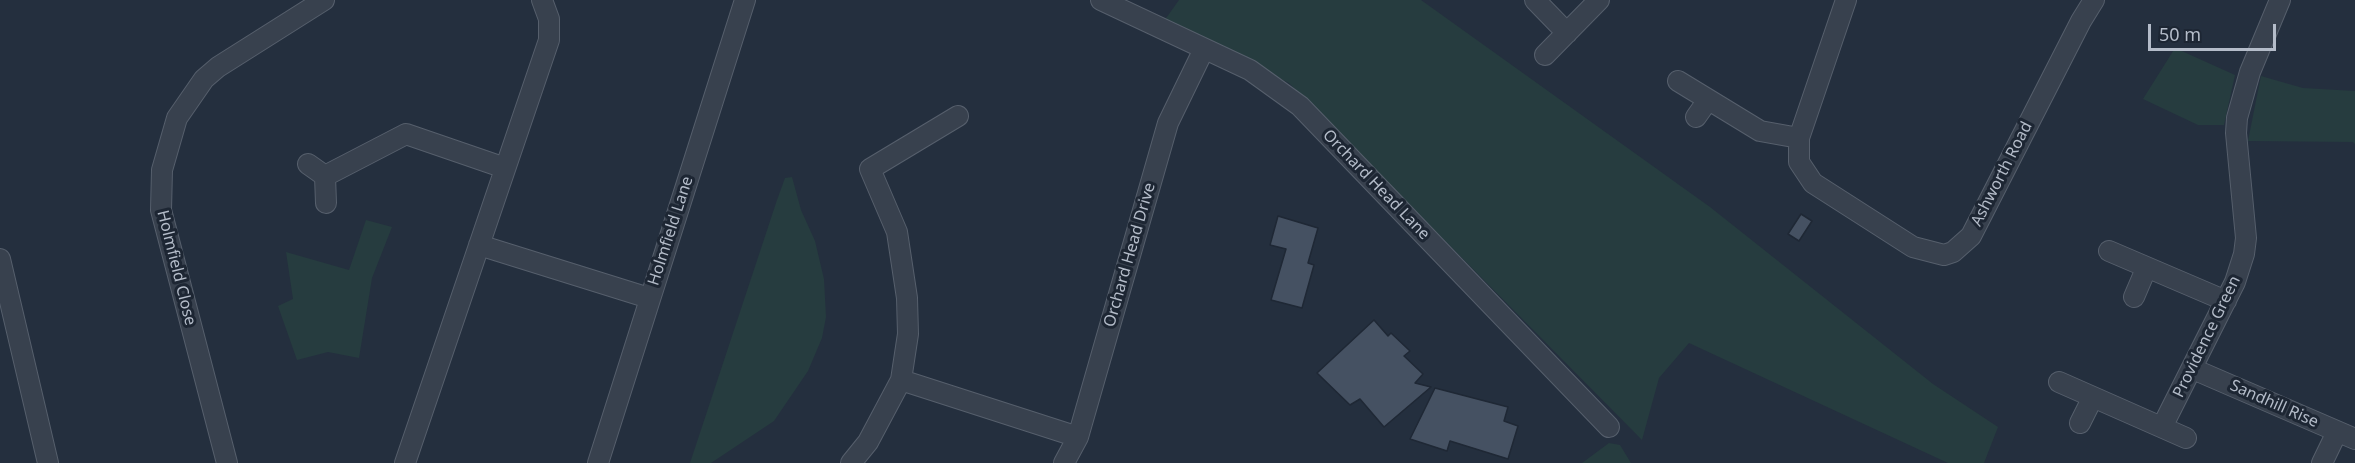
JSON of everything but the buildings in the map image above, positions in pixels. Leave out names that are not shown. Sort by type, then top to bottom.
[{"type":"street","name":"Holmfield Close","points":[[227,463],[161,210],[162,170],[177,118],[204,79],[218,67],[324,0]]},
{"type":"street","points":[[405,463],[549,40],[549,19],[542,0]]},
{"type":"street","name":"Holmfield Lane","points":[[598,463],[746,0]]},
{"type":"street","name":"Orchard Head Lane","points":[[1101,0],[1250,70],[1300,106],[1609,427]]},
{"type":"street","points":[[1535,0],[1567,33]]},
{"type":"street","points":[[1545,55],[1599,0]]},
{"type":"street","name":"Ashworth Road","points":[[1844,1],[1799,138],[1799,162],[1813,183],[1912,248],[1929,253],[1953,252],[1971,236],[2081,21],[2094,0]]},
{"type":"street","name":"Providence Green","points":[[2162,427],[2235,282],[2246,238],[2236,134],[2239,106],[2250,72],[2280,0]]},
{"type":"street","name":"Orchard Head Drive","points":[[1064,463],[1078,437],[1168,123],[1204,49]]},
{"type":"street","points":[[1678,81],[1760,131],[1799,138]]},
{"type":"street","points":[[1696,117],[1708,100]]},
{"type":"street","points":[[851,463],[868,442],[901,380],[908,334],[907,298],[897,232],[870,169],[958,116]]},
{"type":"street","points":[[326,176],[406,134],[505,168]]},
{"type":"street","points":[[308,164],[326,176]]},
{"type":"street","points":[[326,176],[326,203]]},
{"type":"street","points":[[480,244],[649,298]]},
{"type":"street","points":[[2109,251],[2226,301]]},
{"type":"street","points":[[0,259],[48,463]]},
{"type":"street","points":[[2134,297],[2146,268]]},
{"type":"street","name":"Sandhill Rise","points":[[2193,369],[2355,439]]},
{"type":"street","points":[[901,380],[1078,437]]},
{"type":"street","points":[[2059,382],[2186,438]]},
{"type":"street","points":[[2080,423],[2093,397]]},
{"type":"street","points":[[2322,463],[2337,432]]},
{"type":"green space","points":[[1179,0],[1421,0],[1710,207],[1933,384],[1998,427],[1984,463],[1948,463],[1689,343],[1659,378],[1642,440],[1289,83],[1164,21]]},
{"type":"green space","points":[[2175,48],[2235,75],[2224,125],[2198,125],[2143,99]]},
{"type":"green space","points":[[2261,76],[2303,88],[2355,91],[2355,144],[2353,142],[2248,141]]},
{"type":"green space","points":[[792,177],[801,210],[815,241],[824,279],[826,317],[822,338],[808,371],[774,421],[711,463],[690,463],[777,200],[785,178]]},
{"type":"green space","points":[[366,220],[392,227],[372,278],[359,358],[328,352],[297,360],[278,306],[293,299],[286,252],[349,270]]},
{"type":"green space","points":[[1609,443],[1620,445],[1631,463],[1582,463]]}]
